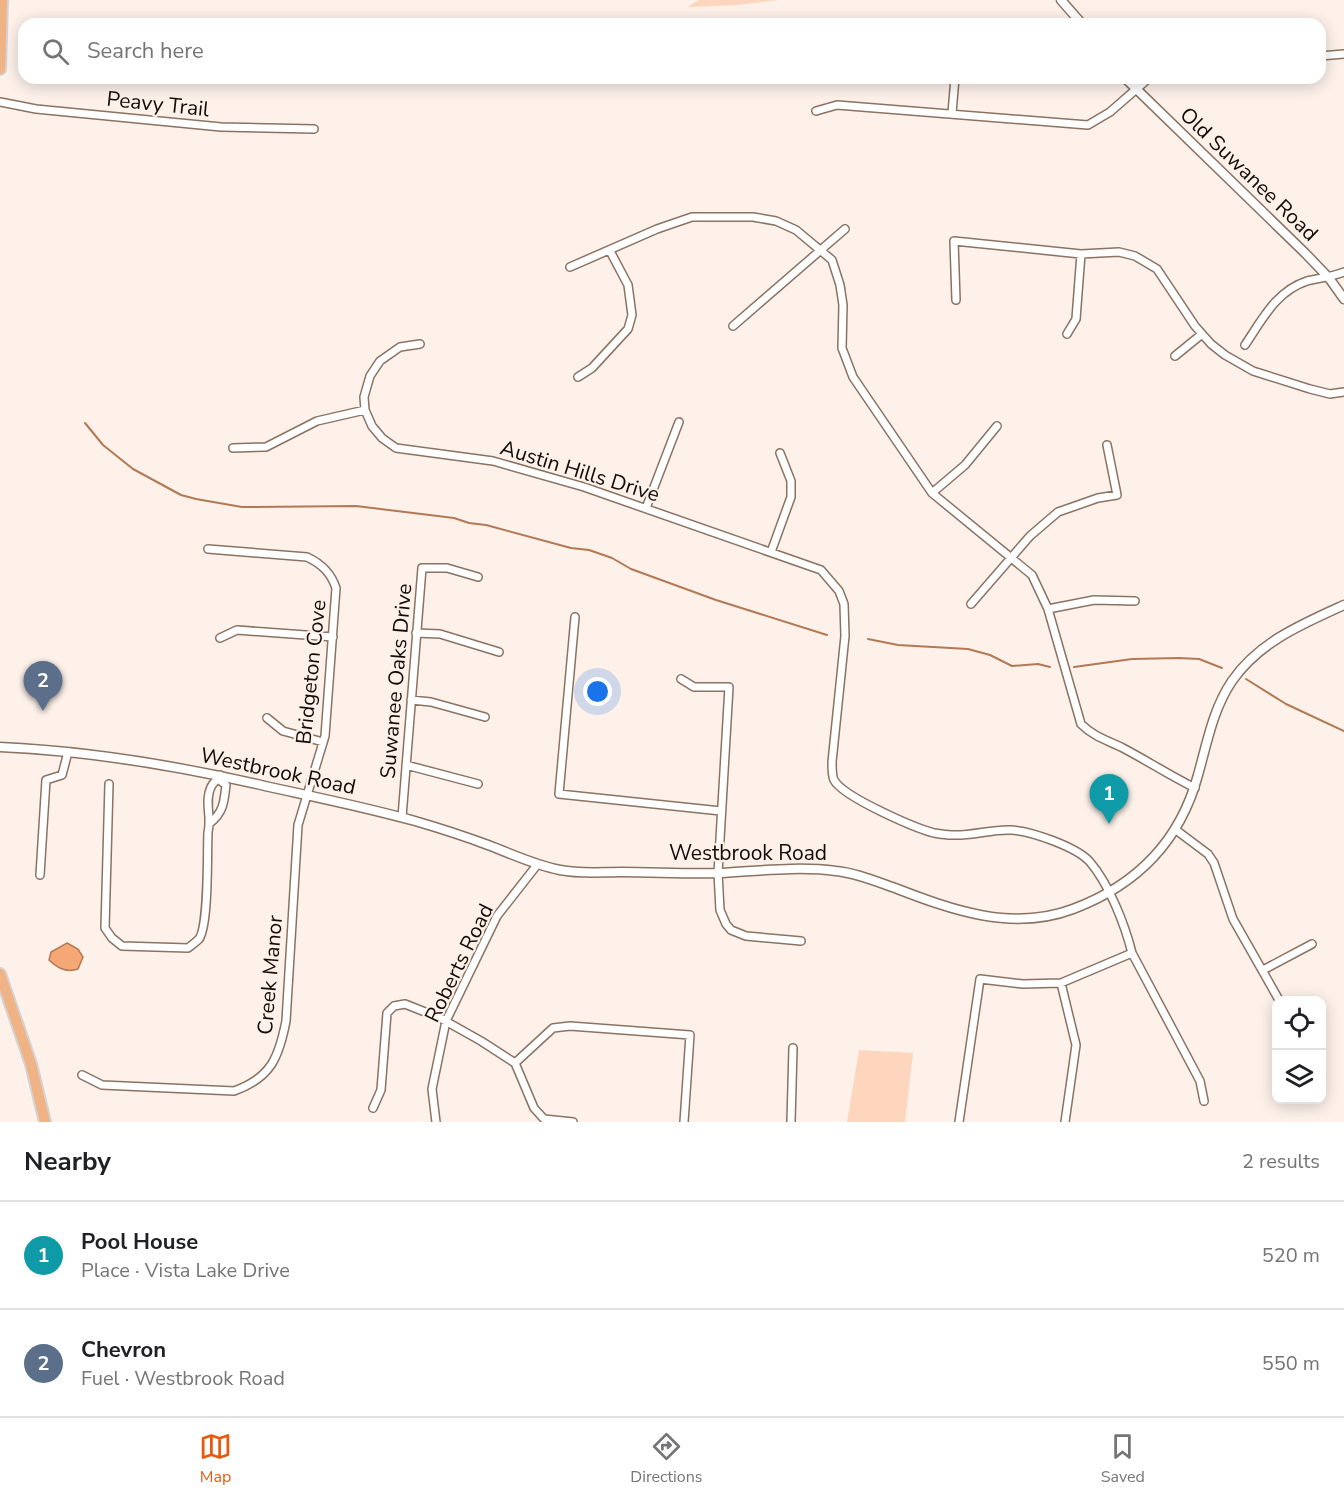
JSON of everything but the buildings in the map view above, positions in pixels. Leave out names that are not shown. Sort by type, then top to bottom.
[{"type":"main road","points":[[0,69],[2,0]]},
{"type":"main road","points":[[0,974],[31,1064],[45,1122]]},
{"type":"street","points":[[1061,0],[1077,18]]},
{"type":"street","points":[[1326,56],[1344,54]]},
{"type":"street","points":[[952,113],[954,84]]},
{"type":"street","name":"Old Suwanee Road","points":[[1130,84],[1271,218],[1329,278],[1344,299]]},
{"type":"street","points":[[816,111],[837,105],[1088,125],[1110,112],[1142,84]]},
{"type":"street","name":"Peavy Trail","points":[[0,102],[36,109],[221,127],[314,129]]},
{"type":"street","points":[[570,267],[657,229],[692,217],[776,220],[796,230],[832,260],[840,285],[843,306],[842,348],[853,377],[932,493],[1032,575],[1048,609],[1081,724],[1095,736],[1119,746],[1195,788]]},
{"type":"street","points":[[733,326],[846,229]]},
{"type":"street","points":[[956,300],[954,241],[1081,254],[1119,252],[1135,256],[1156,269],[1202,334],[1225,356],[1253,371],[1330,394],[1344,392]]},
{"type":"street","points":[[578,377],[598,361],[628,329],[632,315],[628,285],[610,251]]},
{"type":"street","points":[[1067,334],[1076,320],[1081,254]]},
{"type":"street","points":[[1245,345],[1279,296],[1307,281],[1329,278],[1344,272]]},
{"type":"street","points":[[1175,356],[1202,334]]},
{"type":"street","points":[[233,448],[266,447],[317,421],[365,410],[364,397],[370,376],[380,361],[400,347],[420,344]]},
{"type":"street","name":"Austin Hills Drive","points":[[365,410],[372,426],[382,438],[396,448],[493,461],[584,487],[821,570],[839,591],[844,604],[845,634],[832,762],[834,780],[850,795],[866,804],[934,833],[955,836],[1011,830],[1051,840],[1089,860],[1109,893]]},
{"type":"street","points":[[646,508],[679,422]]},
{"type":"street","points":[[932,493],[965,465],[997,426]]},
{"type":"street","points":[[971,604],[1030,536],[1058,512],[1098,498],[1117,495],[1107,445]]},
{"type":"street","points":[[771,552],[791,497],[790,482],[780,453]]},
{"type":"street","name":"Bridgeton Cove","points":[[208,549],[307,557],[318,562],[333,579],[336,588],[333,637],[323,742],[309,795]]},
{"type":"street","name":"Suwanee Oaks Drive","points":[[402,817],[422,568],[447,568],[478,577]]},
{"type":"street","points":[[1048,609],[1094,600],[1135,601]]},
{"type":"street","name":"Westbrook Road","points":[[0,747],[68,752],[219,777],[309,795],[402,817],[489,845],[537,865],[565,871],[718,873],[810,868],[838,871],[866,878],[977,916],[1043,917],[1070,910],[1109,893],[1153,859],[1176,830],[1188,806],[1217,708],[1232,681],[1254,655],[1272,640],[1344,605]]},
{"type":"street","points":[[575,617],[559,795],[721,811]]},
{"type":"street","points":[[220,638],[237,630],[333,637]]},
{"type":"street","points":[[417,633],[440,634],[500,652]]},
{"type":"street","points":[[681,679],[694,687],[729,687],[718,873],[720,910],[726,924],[731,930],[746,936],[801,941]]},
{"type":"street","points":[[411,700],[431,702],[485,717]]},
{"type":"street","points":[[267,718],[283,731],[323,742]]},
{"type":"street","points":[[40,875],[46,780],[62,776],[68,752]]},
{"type":"street","points":[[406,765],[478,784]]},
{"type":"street","points":[[109,784],[105,928],[122,946],[188,948],[201,937],[207,893],[207,832],[210,823],[219,816],[226,785],[219,777],[211,786],[207,814],[210,823]]},
{"type":"street","name":"Creek Manor","points":[[82,1075],[102,1085],[234,1091],[247,1086],[273,1065],[280,1048],[286,1021],[298,825],[309,795]]},
{"type":"street","points":[[1176,830],[1208,854],[1214,863],[1233,919],[1277,996]]},
{"type":"street","name":"Roberts Road","points":[[436,1122],[432,1089],[446,1021],[497,916],[537,865]]},
{"type":"street","points":[[1109,893],[1132,953],[1200,1081],[1204,1101]]},
{"type":"street","points":[[1263,970],[1312,944]]},
{"type":"street","points":[[959,1122],[980,979],[1023,984],[1062,983],[1132,953]]},
{"type":"street","points":[[1062,983],[1076,1045],[1065,1122]]},
{"type":"street","points":[[373,1108],[381,1090],[387,1012],[394,1006],[405,1004],[446,1021],[515,1063],[534,1108],[544,1119],[573,1122]]},
{"type":"street","points":[[515,1063],[553,1028],[570,1026],[690,1035],[684,1122]]},
{"type":"street","points":[[790,1122],[793,1048]]},
{"type":"shaded area","points":[[699,0],[779,0],[738,5],[687,7]]},
{"type":"shaded area","points":[[67,943],[78,949],[83,957],[78,969],[62,969],[49,960],[51,952]]},
{"type":"shaded area","points":[[859,1050],[913,1053],[905,1122],[847,1122]]},
{"type":"waterway","points":[[85,423],[103,445],[133,469],[181,495],[242,507],[356,506],[454,518],[571,548],[589,550],[612,558],[631,569],[716,600],[827,635]]},
{"type":"waterway","points":[[868,639],[898,645],[968,649],[990,655],[1012,666],[1038,664],[1050,667]]},
{"type":"waterway","points":[[1074,667],[1132,659],[1179,658],[1199,659],[1222,668]]},
{"type":"waterway","points":[[1246,679],[1286,704],[1344,731]]},
{"type":"place","name":"Chevron","points":[[43,711]]},
{"type":"place","name":"Pool House","points":[[1109,824]]}]
